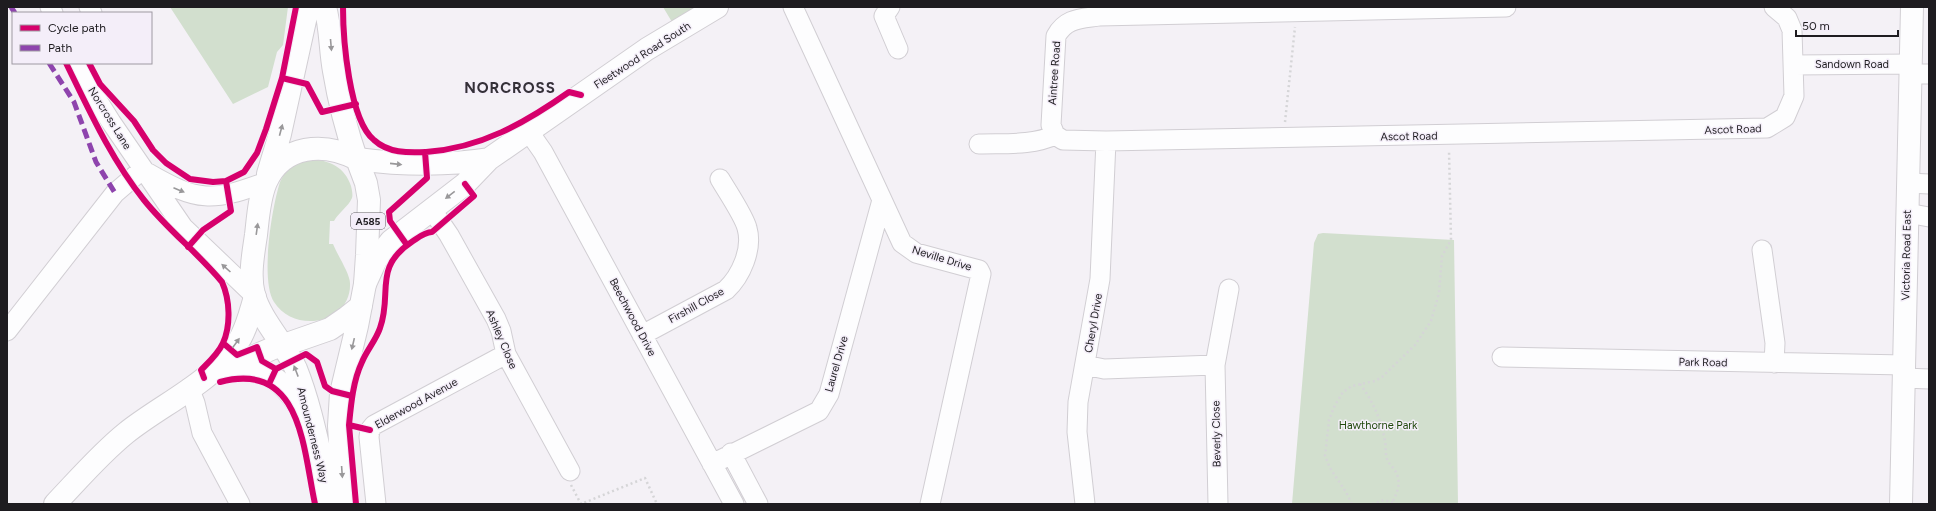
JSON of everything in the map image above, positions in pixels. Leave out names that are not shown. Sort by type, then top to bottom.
[{"type":"main road","points":[[219,370],[240,338],[247,324],[255,296],[252,282],[253,257],[259,207],[284,120],[308,7]]},
{"type":"main road","name":"A585","points":[[325,7],[330,24],[334,70],[344,124],[366,183],[369,200],[365,284],[360,306]]},
{"type":"main road","name":"Fleetwood Road South","points":[[365,284],[376,260],[399,234],[465,184],[489,159],[647,49],[717,7]]},
{"type":"main road","name":"Victoria Road East","points":[[1901,504],[1907,213],[1919,183],[1917,70],[1912,7]]},
{"type":"main road","name":"Fleetwood Road South","points":[[266,182],[283,160],[300,150],[316,148],[357,158],[417,165],[460,163],[489,159]]},
{"type":"main road","name":"Amounderness Way","points":[[255,296],[266,319],[284,345],[302,386],[314,431],[330,504]]},
{"type":"main road","points":[[55,504],[114,443],[140,422],[189,388],[219,370],[330,329],[360,306]]},
{"type":"main road","name":"Amounderness Way","points":[[344,504],[340,415],[343,385],[353,345],[360,306]]},
{"type":"main road","points":[[219,370],[258,370],[276,379],[293,395],[314,431]]},
{"type":"street","name":"Neville Drive","points":[[793,7],[896,233],[902,243],[916,253],[979,270],[981,274],[930,504]]},
{"type":"street","points":[[890,7],[884,16],[898,49]]},
{"type":"street","name":"Aintree Road","points":[[1055,135],[1051,125],[1056,36],[1062,26],[1073,20],[1100,11],[1297,11],[1506,7]]},
{"type":"street","points":[[1774,7],[1787,18],[1792,30],[1794,65]]},
{"type":"street","name":"Norcross Lane","points":[[78,64],[91,90],[111,122],[183,228],[255,296]]},
{"type":"street","name":"Sandown Road","points":[[1794,65],[1917,70]]},
{"type":"street","name":"Ascot Road","points":[[1055,135],[1063,140],[1106,141],[1767,128],[1785,117],[1791,107],[1794,96],[1794,65]]},
{"type":"street","name":"Beechwood Drive","points":[[529,132],[543,152],[734,504]]},
{"type":"street","points":[[979,144],[1034,142],[1046,140],[1055,135]]},
{"type":"street","name":"Cheryl Drive","points":[[1085,504],[1078,432],[1078,402],[1100,279],[1106,141]]},
{"type":"street","name":"Norcross Lane","points":[[144,170],[176,190],[202,197],[229,195],[266,182]]},
{"type":"street","points":[[7,330],[115,193],[144,170]]},
{"type":"street","name":"Firshill Close","points":[[642,335],[726,290],[735,281],[748,250],[747,228],[720,179]]},
{"type":"street","name":"Laurel Drive","points":[[712,464],[819,410],[824,404],[829,394],[882,200]]},
{"type":"street","name":"Ashley Close","points":[[432,210],[449,235],[496,319],[501,331],[506,354],[570,471]]},
{"type":"street","points":[[1907,213],[1929,217]]},
{"type":"street","points":[[1762,250],[1775,343],[1774,363]]},
{"type":"street","name":"Beverly Close","points":[[1218,504],[1215,365],[1229,289]]},
{"type":"street","name":"Elderwood Avenue","points":[[376,504],[369,437],[370,430],[374,424],[506,354]]},
{"type":"street","name":"Park Road","points":[[1502,357],[1774,363],[1904,372],[1929,379]]},
{"type":"street","points":[[1085,365],[1104,369],[1215,365]]},
{"type":"street","points":[[189,388],[195,403],[202,433],[240,504]]},
{"type":"street","points":[[732,453],[758,504]]},
{"type":"path","points":[[1285,137],[1297,11]]},
{"type":"path","points":[[1352,504],[1330,468],[1325,456],[1329,420],[1343,392],[1352,386],[1375,381],[1382,377],[1407,355],[1424,332],[1436,308],[1439,293],[1442,256],[1451,240],[1449,135]]},
{"type":"path","points":[[1360,384],[1368,394],[1379,417],[1387,460],[1395,470],[1398,479],[1397,492],[1392,502]]},
{"type":"path","points":[[570,471],[571,486],[580,504],[645,478],[657,504]]},
{"type":"path","points":[[1372,504],[1384,500],[1397,504]]},
{"type":"green space","points":[[170,7],[288,7],[283,45],[277,52],[268,87],[233,104]]},
{"type":"green space","points":[[663,7],[697,7],[672,22]]},
{"type":"green space","points":[[310,159],[330,163],[340,169],[345,174],[351,186],[352,198],[334,221],[330,221],[329,244],[333,244],[348,275],[350,283],[348,297],[342,307],[332,315],[321,320],[308,321],[295,319],[283,312],[274,302],[270,292],[268,261],[271,225],[277,193],[282,177],[292,167]]},
{"type":"green space","name":"Hawthorne Park","points":[[1323,233],[1454,240],[1458,504],[1292,504],[1314,243],[1318,234]]},
{"type":"marked path","points":[[11,7],[14,12]]},
{"type":"marked path","points":[[50,64],[74,102],[96,162],[115,193]]},
{"type":"cycle path","points":[[90,64],[100,84],[134,121],[153,150],[166,163],[190,179],[213,182],[226,181],[244,172],[257,153],[282,78],[296,7]]},
{"type":"cycle path","points":[[343,7],[346,57],[353,97],[365,130],[374,140],[386,148],[405,152],[426,152],[446,150],[465,145],[484,139],[519,124],[569,92],[581,95]]},
{"type":"cycle path","points":[[66,64],[101,134],[132,184],[153,211],[222,282],[228,304],[226,336],[219,351],[201,370],[204,378]]},
{"type":"cycle path","points":[[282,78],[307,84],[322,112],[356,104]]},
{"type":"cycle path","points":[[407,245],[390,221],[389,212],[427,178],[425,152]]},
{"type":"cycle path","points":[[188,247],[203,230],[231,211],[226,181]]},
{"type":"cycle path","points":[[370,430],[349,425],[354,385],[359,369],[380,328],[385,303],[388,271],[392,261],[400,251],[420,236],[432,232],[474,196],[465,184]]},
{"type":"cycle path","points":[[223,343],[237,355],[257,347],[262,361],[276,369]]},
{"type":"cycle path","points":[[269,384],[276,369],[306,354],[317,362],[325,386],[332,391],[352,396]]},
{"type":"cycle path","points":[[220,382],[247,379],[268,384],[283,396],[294,414],[301,435],[315,504]]},
{"type":"cycle path","points":[[349,425],[356,504]]},
{"type":"district","name":"NORCROSS","points":[[510,88]]}]
